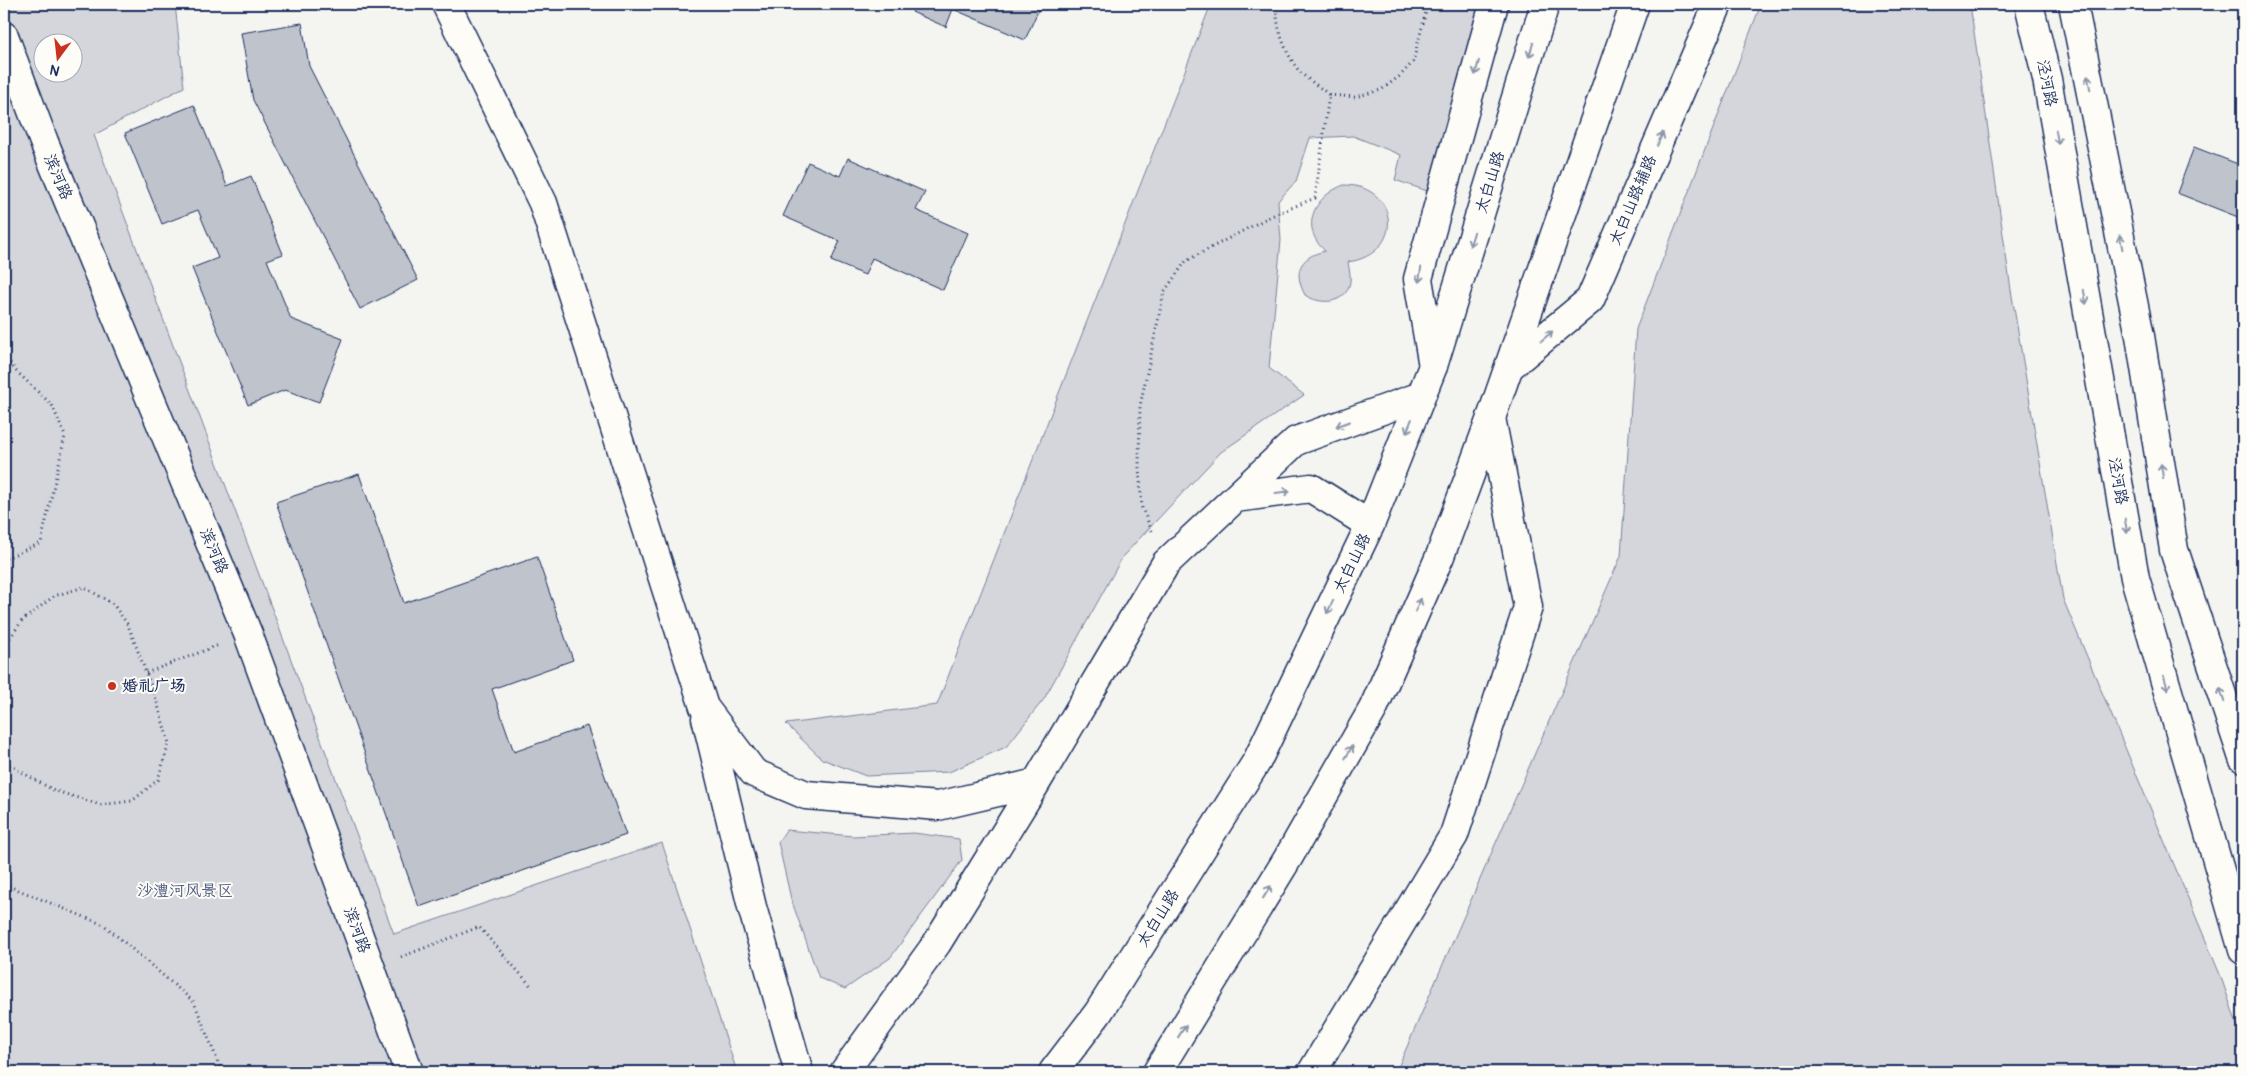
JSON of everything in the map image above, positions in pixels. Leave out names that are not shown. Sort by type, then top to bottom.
[{"type":"street","points":[[446,4],[543,203],[704,707],[752,906],[799,1072]]},
{"type":"street","points":[[1433,366],[1418,279],[1494,4]]},
{"type":"street","name":"太白山路","points":[[1053,1072],[1098,1014],[1257,760],[1370,525],[1433,366],[1545,4]]},
{"type":"street","points":[[1157,1072],[1288,858],[1374,709],[1440,556],[1492,418],[1635,4]]},
{"type":"street","name":"太白山路辅路","points":[[1509,367],[1590,300],[1718,4]]},
{"type":"street","name":"泾河路","points":[[2029,4],[2047,79],[2135,578],[2243,950]]},
{"type":"street","points":[[2073,4],[2140,336],[2174,550],[2243,758]]},
{"type":"street","name":"滨河路","points":[[4,36],[44,142],[248,634],[409,1072]]},
{"type":"street","points":[[844,1072],[937,943],[1036,783],[1166,564],[1296,441],[1421,396]]},
{"type":"street","points":[[1312,1072],[1454,835],[1528,607],[1492,418]]},
{"type":"street","points":[[1235,498],[1311,488],[1370,525]]},
{"type":"street","points":[[704,707],[754,773],[806,795],[938,806],[1036,783]]},
{"type":"path","points":[[1278,4],[1276,10],[1280,35],[1300,72],[1329,95],[1355,97],[1380,90],[1400,76],[1413,62],[1428,4]]},
{"type":"path","points":[[1166,564],[1142,508],[1139,468],[1140,406],[1164,292],[1186,261],[1269,217],[1315,198],[1329,95]]},
{"type":"path","points":[[4,355],[16,371],[52,405],[65,436],[41,543],[4,559]]},
{"type":"path","points":[[4,762],[52,790],[100,805],[132,801],[158,780],[169,743],[128,625],[113,604],[84,587],[54,596],[22,621],[5,645]]},
{"type":"path","points":[[146,674],[248,634]]},
{"type":"path","points":[[4,639],[5,645]]},
{"type":"path","points":[[4,884],[104,924],[194,1002],[222,1072]]},
{"type":"path","points":[[370,968],[479,927],[530,986]]},
{"type":"green space","name":"沙澧河风景区","points":[[4,4],[175,4],[184,87],[94,135],[394,934],[662,843],[737,1072],[4,1072]]},
{"type":"green space","points":[[1211,4],[1486,4],[1433,193],[1395,180],[1401,155],[1353,136],[1310,138],[1296,181],[1278,201],[1281,240],[1269,368],[1304,395],[1221,452],[1123,556],[1044,699],[1006,747],[949,772],[866,776],[822,759],[786,724],[937,705]]},
{"type":"green space","points":[[1761,4],[1970,4],[2011,290],[2063,599],[2221,977],[2243,1042],[2243,1072],[1396,1072],[1621,556],[1636,329]]},
{"type":"green space","points":[[1344,185],[1363,188],[1376,196],[1385,207],[1388,220],[1387,234],[1379,247],[1366,256],[1348,262],[1350,282],[1348,290],[1343,295],[1332,301],[1318,300],[1305,295],[1301,287],[1299,273],[1304,261],[1325,251],[1317,242],[1313,232],[1312,222],[1318,204],[1334,190]]},
{"type":"green space","points":[[786,830],[853,836],[914,833],[959,839],[962,860],[890,958],[845,989],[819,978],[791,899],[778,842]]},
{"type":"building","points":[[915,4],[1041,4],[1025,40],[953,9],[946,27],[912,12]]},
{"type":"building","points":[[302,23],[309,66],[418,280],[360,309],[253,100],[241,33]]},
{"type":"building","points":[[194,105],[227,186],[251,176],[283,254],[267,260],[291,319],[343,339],[319,402],[285,390],[248,405],[192,268],[218,258],[198,210],[162,224],[125,133]]},
{"type":"building","points":[[2194,147],[2243,166],[2243,219],[2177,193]]},
{"type":"building","points":[[848,158],[925,192],[916,210],[968,233],[943,290],[872,258],[865,275],[831,261],[840,241],[783,216],[808,162],[840,176]]},
{"type":"building","points":[[359,474],[404,603],[537,557],[573,660],[492,689],[514,752],[587,726],[626,835],[419,907],[276,502]]},
{"type":"place","name":"婚礼广场","points":[[112,686]]}]
